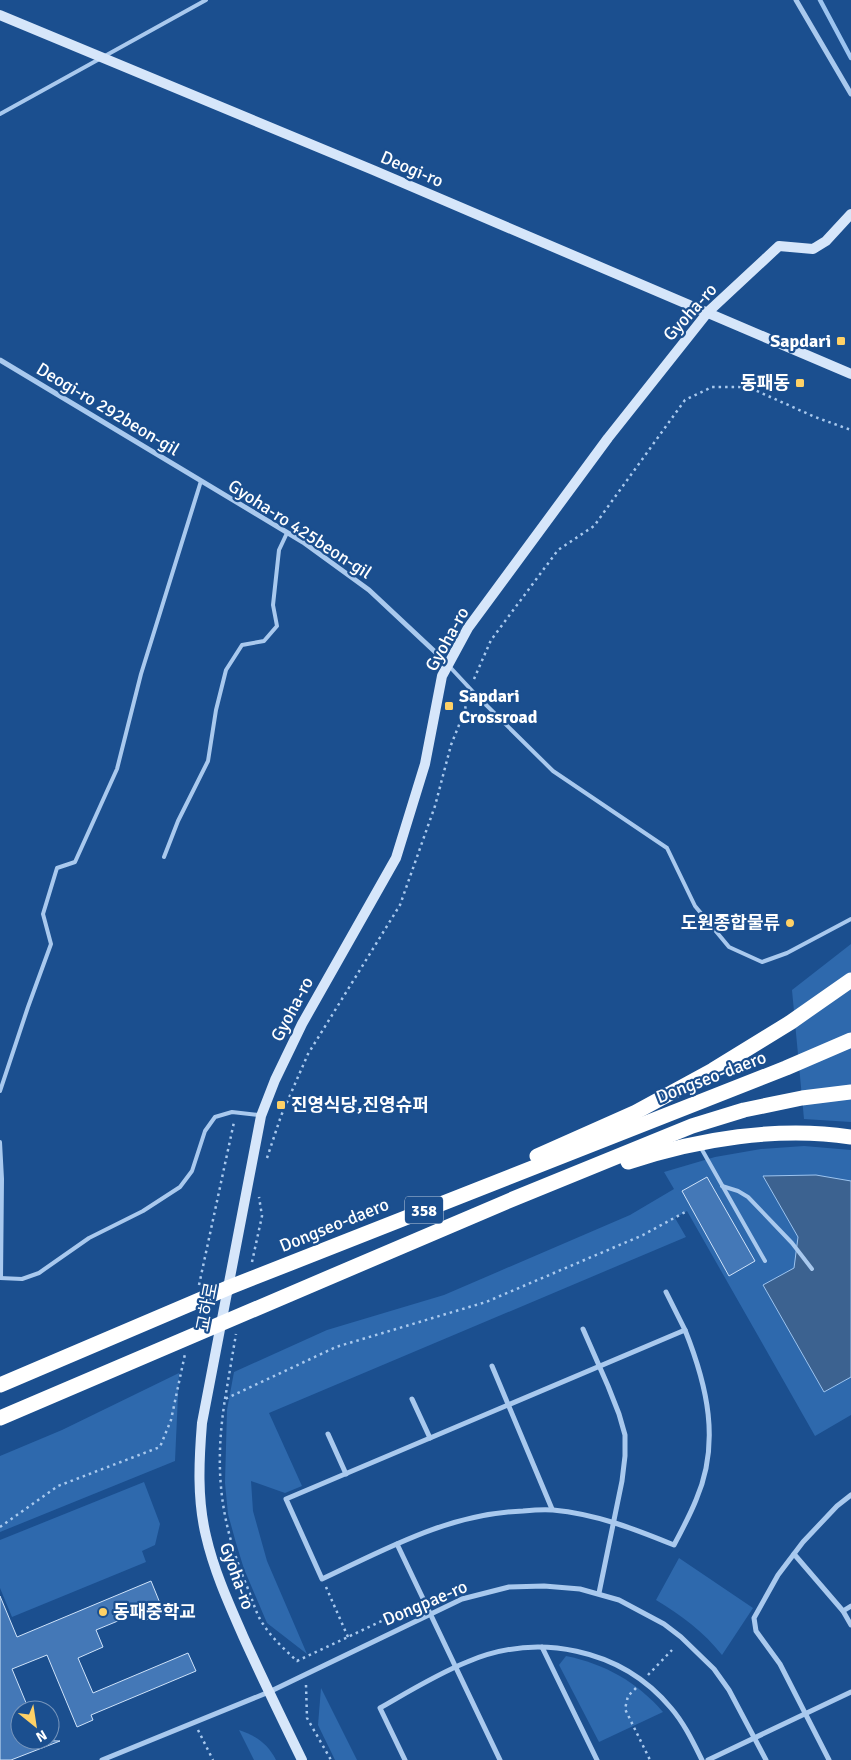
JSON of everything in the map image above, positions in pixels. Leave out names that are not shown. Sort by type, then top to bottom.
[{"type":"highway","points":[[352,1238],[636,1112],[713,1070],[791,1022],[851,980]]},
{"type":"highway","name":"Dongseo-daero","points":[[0,1385],[248,1280],[786,1068],[851,1040]]},
{"type":"highway","name":"358","points":[[0,1419],[513,1199],[692,1126],[744,1110],[802,1098],[851,1092]]},
{"type":"highway","points":[[513,1199],[643,1157],[698,1144],[747,1136],[783,1134],[814,1133],[851,1137]]},
{"type":"street","points":[[796,0],[851,94]]},
{"type":"street","name":"Deogi-ro","points":[[0,15],[708,312],[851,374]]},
{"type":"street","name":"Gyoha-ro","points":[[239,1230],[261,1116],[275,1080],[302,1024],[396,858],[425,764],[442,676],[468,628],[602,446],[708,312],[779,246],[813,249],[826,240],[851,214]]},
{"type":"street","name":"Deogi-ro 292beon-gil","points":[[0,360],[201,481]]},
{"type":"street","name":"Gyoha-ro 425beon-gil","points":[[201,481],[287,532],[369,590],[448,664]]},
{"type":"street","name":"교하로","points":[[207,1390],[239,1230]]},
{"type":"street","points":[[666,1292],[685,1330],[694,1351],[704,1384],[710,1430],[709,1452],[697,1499],[674,1544],[614,1522],[552,1510],[483,1515],[448,1523],[397,1544],[322,1579],[286,1499],[685,1330]]},
{"type":"street","points":[[583,1329],[600,1366],[619,1414],[625,1435],[625,1456],[614,1522],[598,1593]]},
{"type":"street","points":[[492,1366],[552,1510]]},
{"type":"street","name":"Gyoha-ro","points":[[207,1390],[199,1455],[201,1499],[206,1535],[216,1571],[231,1610],[302,1760]]},
{"type":"street","points":[[412,1400],[430,1438]]},
{"type":"street","points":[[328,1434],[346,1474]]},
{"type":"street","points":[[829,1760],[807,1713],[780,1664],[756,1631],[754,1618],[778,1575],[794,1554],[837,1506],[851,1496]]},
{"type":"street","points":[[397,1544],[500,1760]]},
{"type":"street","points":[[794,1554],[844,1611],[851,1625]]},
{"type":"street","name":"Dongpae-ro","points":[[102,1760],[269,1692],[462,1599],[509,1587],[562,1587],[598,1593],[619,1600],[645,1612],[664,1624],[693,1647],[714,1669],[729,1690],[766,1760]]},
{"type":"street","points":[[844,1611],[851,1606]]},
{"type":"street","points":[[542,1647],[597,1760]]},
{"type":"street","points":[[404,1760],[380,1708],[456,1667],[492,1653],[518,1648],[542,1647],[565,1648],[593,1654],[615,1664],[642,1681],[671,1708],[685,1728],[702,1760]]},
{"type":"street","points":[[708,1760],[851,1692]]},
{"type":"lane","points":[[0,114],[206,0]]},
{"type":"lane","points":[[0,1091],[28,1007],[52,944],[43,914],[57,868],[75,862],[117,769],[141,674],[201,481]]},
{"type":"lane","points":[[164,857],[178,821],[208,761],[216,710],[226,670],[242,645],[264,641],[278,626],[273,605],[279,550],[287,532]]},
{"type":"lane","points":[[448,664],[553,771],[667,848],[695,906],[729,947],[762,962],[787,953],[851,919]]},
{"type":"lane","points":[[0,1142],[2,1179],[0,1278],[22,1280],[39,1272],[89,1238],[143,1211],[180,1187],[192,1172],[205,1131],[216,1117],[232,1112],[261,1116]]},
{"type":"lane","points":[[698,1144],[765,1261]]},
{"type":"lane","points":[[722,1186],[738,1191],[748,1197],[792,1243],[812,1268]]},
{"type":"path","points":[[266,1160],[281,1116],[308,1054],[400,905],[435,806],[450,745],[465,710],[470,688],[491,640],[558,550],[594,526],[685,400],[712,387],[748,387],[815,417],[851,430]]},
{"type":"path","points":[[248,1280],[262,1216],[258,1193]]},
{"type":"path","points":[[225,1399],[336,1347],[486,1302],[644,1235],[687,1211]]},
{"type":"path","points":[[240,1316],[230,1361],[221,1425],[220,1481],[223,1510],[230,1542],[262,1624],[282,1648],[296,1661],[307,1688],[307,1718],[331,1760]]},
{"type":"path","points":[[322,1579],[354,1650]]},
{"type":"path","points":[[296,1661],[405,1610]]},
{"type":"path","points":[[650,1760],[625,1708],[628,1696],[672,1650]]},
{"type":"path","points":[[194,1722],[213,1760]]},
{"type":"shaded area","points":[[851,944],[851,1122],[804,1119],[792,990]]},
{"type":"shaded area","points":[[804,1146],[851,1150],[851,1415],[815,1436],[687,1211],[675,1218],[686,1237],[269,1413],[302,1486],[285,1493],[251,1481],[253,1511],[267,1561],[307,1654],[267,1623],[244,1569],[228,1514],[225,1483],[227,1410],[234,1372],[327,1330],[444,1295],[630,1215],[674,1189],[664,1172],[715,1157],[761,1149]]},
{"type":"shaded area","points":[[816,1175],[851,1181],[851,1377],[824,1392],[763,1285],[794,1268],[798,1237],[763,1176]]},
{"type":"shaded area","points":[[179,1373],[175,1461],[0,1532],[0,1456],[62,1430]]},
{"type":"shaded area","points":[[144,1482],[160,1524],[155,1545],[142,1551],[146,1562],[12,1617],[0,1588],[0,1540]]},
{"type":"shaded area","points":[[679,1558],[753,1608],[722,1655],[692,1624],[656,1600]]},
{"type":"shaded area","points":[[566,1656],[607,1669],[631,1683],[663,1712],[599,1742],[559,1665]]},
{"type":"shaded area","points":[[321,1688],[357,1760],[335,1760],[318,1725]]},
{"type":"shaded area","points":[[239,1730],[260,1741],[269,1749],[276,1760],[254,1760]]},
{"type":"building","points":[[707,1177],[755,1261],[729,1276],[682,1191]]},
{"type":"building","points":[[151,1581],[164,1613],[146,1620],[142,1611],[96,1630],[103,1647],[78,1658],[93,1693],[188,1653],[196,1671],[91,1715],[93,1720],[77,1727],[47,1655],[12,1669],[25,1700],[10,1700],[10,1750],[37,1750],[11,1760],[0,1760],[0,1596],[17,1637]]},
{"type":"waterway","points":[[820,0],[851,58]]},
{"type":"place","name":"Sapdari","points":[[841,341]]},
{"type":"place","name":"동패동","points":[[800,383]]},
{"type":"place","name":"Sapdari Crossroad","points":[[449,706]]},
{"type":"place","name":"도원종합물류","points":[[790,923]]},
{"type":"place","name":"진영식당,진영슈퍼","points":[[281,1105]]},
{"type":"place","name":"동패중학교","points":[[103,1612]]}]
